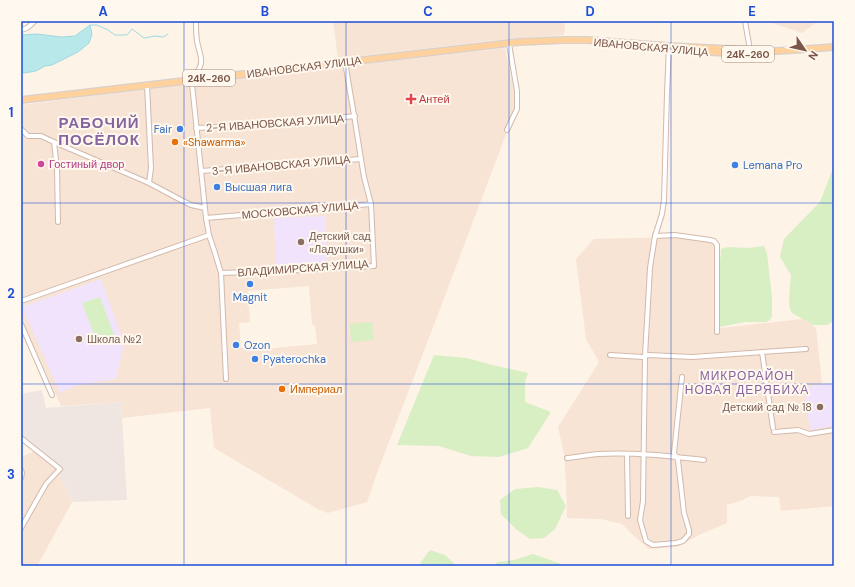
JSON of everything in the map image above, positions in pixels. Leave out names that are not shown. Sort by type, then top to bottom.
[{"type":"main road","name":"ИВАНОВСКАЯ УЛИЦА","points":[[492,46],[565,40],[749,54],[802,52],[834,48]]},
{"type":"main road","name":"ИВАНОВСКАЯ УЛИЦА","points":[[21,100],[509,44],[587,42],[669,48],[750,50]]},
{"type":"main road","name":"24К-260","points":[[750,50],[834,48]]},
{"type":"street","points":[[21,30],[27,28],[36,21]]},
{"type":"street","points":[[196,21],[196,39],[202,59],[198,73],[192,80],[192,84],[206,218],[209,234],[221,273],[226,379]]},
{"type":"street","points":[[744,21],[750,50]]},
{"type":"street","points":[[507,130],[517,109],[517,91],[509,44]]},
{"type":"street","points":[[669,48],[666,94],[664,200],[662,214],[655,236],[650,268],[645,356],[643,501],[640,520],[646,541],[653,545],[683,541],[689,534],[684,513],[678,460],[674,453],[682,377]]},
{"type":"street","name":"МОСКОВСКАЯ УЛИЦА","points":[[206,218],[371,204],[360,158],[355,116],[345,62]]},
{"type":"street","points":[[147,85],[151,168],[149,183]]},
{"type":"street","name":"2-Я ИВАНОВСКАЯ УЛИЦА","points":[[196,128],[270,125],[355,116]]},
{"type":"street","points":[[21,129],[28,136],[41,136],[149,183],[191,205],[205,208]]},
{"type":"street","points":[[54,142],[57,169],[58,222]]},
{"type":"street","name":"3-Я ИВАНОВСКАЯ УЛИЦА","points":[[201,171],[360,158]]},
{"type":"street","name":"ВЛАДИМИРСКАЯ УЛИЦА","points":[[221,273],[374,266],[371,204]]},
{"type":"street","points":[[21,301],[209,234]]},
{"type":"street","points":[[655,236],[675,236],[710,240],[714,241],[717,245],[717,332]]},
{"type":"street","points":[[21,324],[52,395]]},
{"type":"street","points":[[610,355],[642,357],[648,355],[692,357],[806,349]]},
{"type":"street","points":[[762,352],[774,430],[798,430],[809,434],[834,430]]},
{"type":"street","points":[[21,438],[60,469],[46,484],[21,528]]},
{"type":"street","points":[[567,458],[597,454],[644,454],[704,460]]},
{"type":"street","points":[[627,454],[628,516]]},
{"type":"shaded area","points":[[333,21],[565,21],[564,35],[488,41],[338,59]]},
{"type":"shaded area","points":[[766,21],[818,21],[802,33]]},
{"type":"shaded area","points":[[505,48],[517,105],[367,502],[328,513],[318,509],[214,448],[210,408],[122,418],[121,402],[61,406],[21,318],[21,105],[195,83]],"holes":[[[309,286],[312,325],[315,325],[317,344],[254,350],[254,347],[241,348],[239,323],[250,322],[248,291]]]},
{"type":"shaded area","name":"Детский сад «Ладушки»","points":[[325,216],[328,265],[276,268],[274,218]]},
{"type":"shaded area","points":[[671,237],[713,242],[716,246],[715,327],[722,328],[803,319],[816,328],[822,384],[834,383],[834,506],[781,511],[779,497],[750,496],[727,505],[727,523],[701,534],[677,547],[649,549],[622,524],[601,519],[567,518],[564,454],[558,427],[599,362],[586,339],[576,259],[594,239]]},
{"type":"shaded area","name":"Школа №2","points":[[101,279],[124,343],[116,379],[77,385],[60,393],[22,307]]},
{"type":"shaded area","name":"Детский сад № 18","points":[[834,383],[834,426],[810,430],[804,387]]},
{"type":"shaded area","points":[[42,390],[46,408],[121,402],[127,500],[72,502],[57,470],[21,440],[21,394]]},
{"type":"shaded area","points":[[35,451],[57,470],[72,502],[37,566],[21,566],[21,457]]},
{"type":"green space","points":[[834,164],[834,318],[832,322],[827,325],[813,325],[792,313],[790,309],[789,299],[791,275],[780,257],[784,239],[820,202]]},
{"type":"green space","points":[[764,246],[767,253],[772,297],[772,316],[770,320],[766,322],[745,322],[719,327],[721,249],[728,247],[748,248]]},
{"type":"green space","points":[[100,297],[114,335],[97,342],[82,303]]},
{"type":"green space","points":[[372,322],[374,340],[351,342],[350,324]]},
{"type":"green space","points":[[434,355],[467,358],[528,373],[525,382],[525,402],[551,412],[528,448],[499,457],[471,456],[439,446],[397,445]]},
{"type":"green space","points":[[538,487],[557,490],[566,506],[555,529],[544,538],[530,539],[517,530],[501,514],[500,500],[515,489]]},
{"type":"green space","points":[[430,550],[445,555],[457,566],[420,566],[421,562]]},
{"type":"green space","points":[[533,554],[567,566],[492,566],[498,562],[514,560]]},
{"type":"water","points":[[90,25],[92,34],[89,43],[78,52],[36,71],[24,73],[21,71],[21,35],[37,34],[61,37],[75,36]]},
{"type":"waterway","points":[[90,25],[97,25],[115,35],[127,35],[132,29],[144,38],[155,36],[163,37],[168,34]]},
{"type":"place","name":"Антей","points":[[411,99]]},
{"type":"place","name":"Fair","points":[[180,129]]},
{"type":"place","name":"«Shawarma»","points":[[175,142]]},
{"type":"place","name":"Гостиный двор","points":[[41,164]]},
{"type":"place","name":"Lemana Pro","points":[[735,165]]},
{"type":"place","name":"Высшая лига","points":[[217,187]]},
{"type":"place","name":"Детский сад «Ладушки»","points":[[301,242]]},
{"type":"place","name":"Magnit","points":[[250,284]]},
{"type":"place","name":"Школа №2","points":[[79,339]]},
{"type":"place","name":"Ozon","points":[[236,345]]},
{"type":"place","name":"Pyaterochka","points":[[255,359]]},
{"type":"place","name":"Империал","points":[[282,389]]},
{"type":"place","name":"Детский сад № 18","points":[[820,407]]},
{"type":"district","name":"РАБОЧИЙ ПОСЁЛОК","points":[[99,132]]},
{"type":"district","name":"МИКРОРАЙОН НОВАЯ ДЕРЯБИХА","points":[[747,383]]}]
